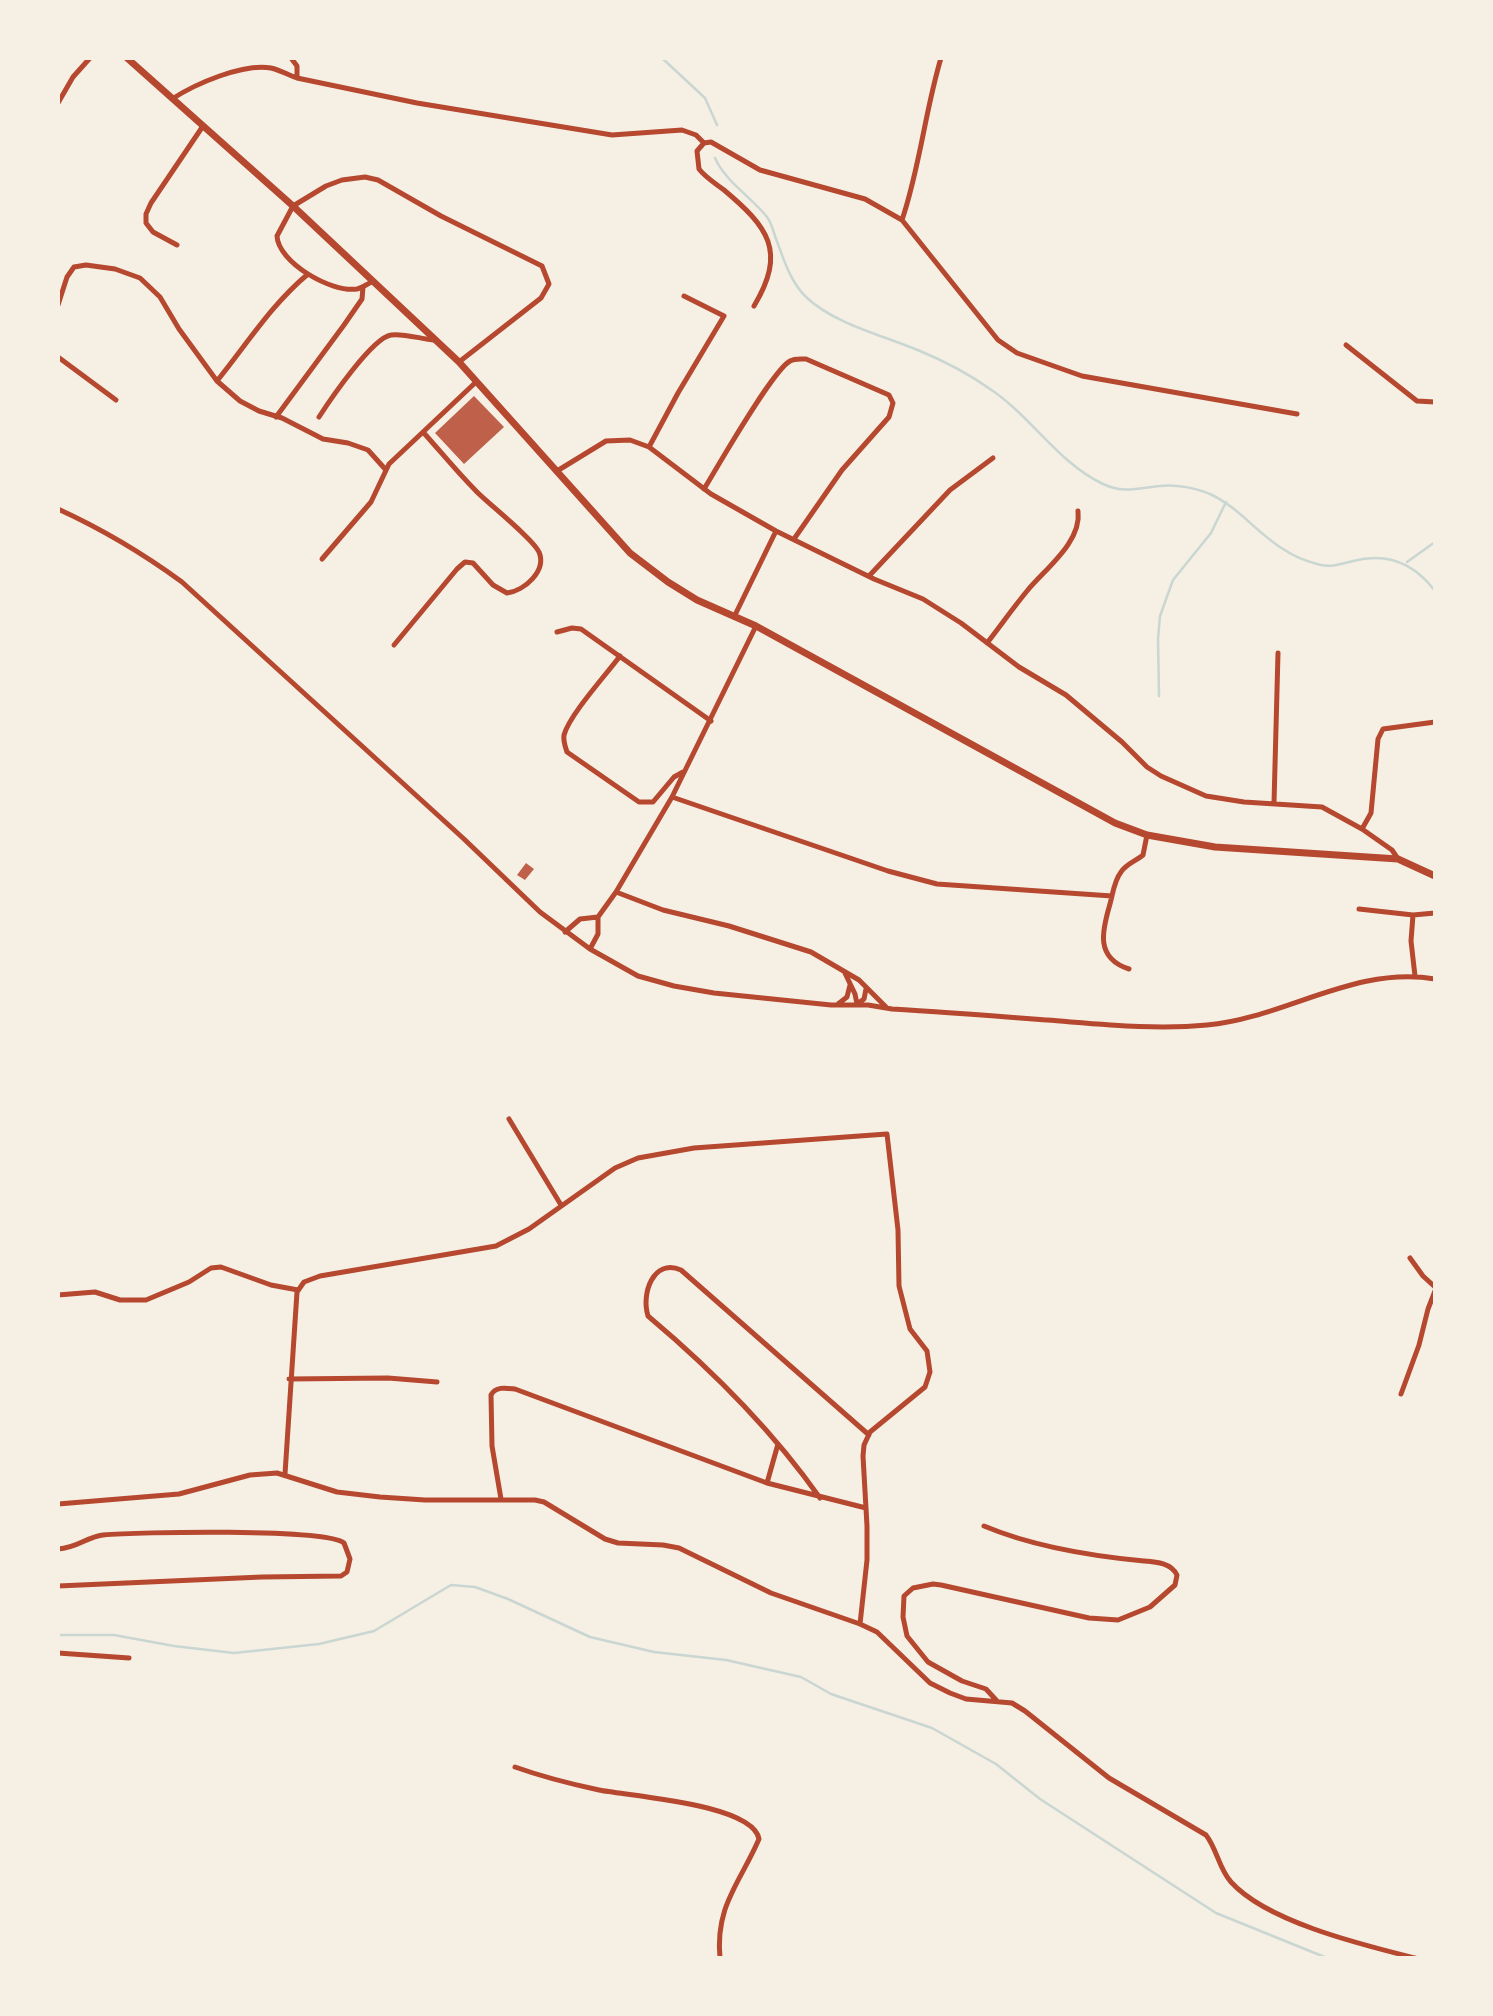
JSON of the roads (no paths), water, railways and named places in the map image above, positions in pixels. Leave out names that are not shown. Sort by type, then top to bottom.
[{"type":"main road","points":[[127,58],[293,206],[459,362],[630,552],[668,582],[697,600],[756,626],[1115,823],[1147,835],[1215,847],[1398,859],[1435,876]]},
{"type":"street","points":[[58,103],[73,78],[90,58]]},
{"type":"street","points":[[291,58],[297,66],[297,78]]},
{"type":"street","points":[[902,220],[909,199],[931,90],[941,58]]},
{"type":"street","points":[[172,99],[193,85],[258,68],[276,69],[297,78],[417,103],[612,135],[682,130],[696,135],[704,143]]},
{"type":"street","points":[[177,245],[153,232],[146,223],[146,214],[203,126]]},
{"type":"street","points":[[754,306],[771,262],[769,241],[759,223],[699,169],[697,151],[704,143],[711,142],[760,170],[865,199],[902,220],[998,340],[1017,353],[1082,376],[1297,414]]},
{"type":"street","points":[[372,282],[357,289],[341,289],[308,274],[281,250],[277,240],[279,230],[293,206],[326,186],[342,180],[365,177],[378,180],[441,216],[542,266],[549,284],[541,298],[459,362]]},
{"type":"street","points":[[58,305],[67,276],[74,267],[86,265],[115,269],[140,278],[160,297],[217,381],[240,401],[323,439],[359,445],[368,450],[386,470]]},
{"type":"street","points":[[217,381],[266,315],[308,274]]},
{"type":"street","points":[[276,417],[344,326],[362,299],[363,287]]},
{"type":"street","points":[[649,447],[724,316],[684,296]]},
{"type":"street","points":[[319,417],[342,380],[384,337],[400,335],[434,340]]},
{"type":"street","points":[[1346,345],[1417,401],[1435,402]]},
{"type":"street","points":[[58,357],[116,400]]},
{"type":"street","points":[[704,489],[762,396],[784,366],[792,360],[806,359],[889,395],[893,403],[889,417],[842,470],[794,539]]},
{"type":"street","points":[[322,559],[371,502],[389,464],[476,382]]},
{"type":"street","points":[[394,645],[463,564],[473,563],[494,585],[507,593],[526,587],[533,578],[540,559],[533,544],[479,494],[423,432]]},
{"type":"street","points":[[557,471],[606,441],[629,440],[649,447],[704,489],[776,531],[923,599],[961,623],[1019,667],[1066,695],[1147,767],[1161,776],[1206,796],[1244,802],[1322,807],[1362,829],[1392,850],[1398,859]]},
{"type":"street","points":[[869,576],[950,490],[993,458]]},
{"type":"street","points":[[58,509],[142,552],[182,582],[464,839],[540,912],[590,949],[638,976],[713,993],[1077,1022],[1184,1027],[1231,1021],[1360,982],[1401,975],[1435,979]]},
{"type":"street","points":[[987,643],[1027,590],[1068,545],[1077,526],[1078,511]]},
{"type":"street","points":[[734,617],[776,531]]},
{"type":"street","points":[[590,949],[598,934],[598,917],[617,892],[672,797],[756,626]]},
{"type":"street","points":[[557,632],[572,628],[581,629],[711,721]]},
{"type":"street","points":[[1274,803],[1278,653]]},
{"type":"street","points":[[620,656],[566,732],[563,739],[567,752],[639,803],[653,802],[674,777],[684,771]]},
{"type":"street","points":[[1362,829],[1371,813],[1378,739],[1383,729],[1435,722]]},
{"type":"street","points":[[672,797],[863,862],[937,884],[1112,896]]},
{"type":"street","points":[[1129,969],[1116,963],[1105,951],[1102,934],[1116,879],[1123,868],[1143,855],[1147,835]]},
{"type":"street","points":[[617,892],[663,910],[729,926],[811,952],[859,979],[887,1008]]},
{"type":"street","points":[[1359,909],[1413,915],[1435,913]]},
{"type":"street","points":[[1413,915],[1411,941],[1415,976]]},
{"type":"street","points":[[565,932],[580,919],[598,917]]},
{"type":"street","points":[[844,971],[857,1004]]},
{"type":"street","points":[[838,1004],[847,997],[850,985]]},
{"type":"street","points":[[857,1004],[864,999],[865,987]]},
{"type":"street","points":[[509,1119],[561,1205]]},
{"type":"street","points":[[285,1474],[289,1379],[298,1290],[304,1282],[320,1276],[496,1246],[529,1229],[615,1168],[638,1158],[706,1147],[887,1134],[898,1230],[900,1293],[910,1329],[927,1351],[930,1373],[925,1387],[869,1434],[863,1456],[867,1560],[859,1623]]},
{"type":"street","points":[[1401,1394],[1435,1289],[1410,1258]]},
{"type":"street","points":[[820,1498],[797,1465],[778,1444],[703,1365],[648,1316],[645,1296],[658,1271],[672,1266],[681,1270],[869,1434]]},
{"type":"street","points":[[58,1295],[95,1292],[120,1300],[146,1300],[189,1282],[211,1268],[221,1267],[271,1285],[298,1290]]},
{"type":"street","points":[[289,1379],[388,1378],[438,1382]]},
{"type":"street","points":[[501,1499],[490,1415],[491,1395],[497,1389],[503,1388],[515,1389],[621,1431],[767,1483],[866,1508]]},
{"type":"street","points":[[767,1483],[778,1444]]},
{"type":"street","points":[[58,1504],[180,1494],[262,1473],[285,1474],[312,1486],[348,1493],[425,1500],[501,1499],[544,1502],[605,1539],[618,1543],[678,1548],[771,1593],[859,1623],[877,1632],[930,1683],[966,1699],[1012,1703],[1110,1778],[1206,1835],[1230,1881],[1244,1894],[1337,1938],[1415,1958]]},
{"type":"street","points":[[984,1526],[1004,1534],[1104,1558],[1168,1565],[1177,1575],[1175,1585],[1150,1607],[1118,1620],[1089,1618],[941,1585],[923,1585],[908,1591],[904,1596],[903,1617],[907,1636],[918,1652],[944,1672],[986,1689],[997,1700]]},
{"type":"street","points":[[58,1549],[76,1547],[102,1535],[256,1533],[332,1538],[344,1544],[350,1559],[347,1572],[341,1576],[58,1586]]},
{"type":"street","points":[[58,1653],[129,1658]]},
{"type":"street","points":[[515,1767],[591,1788],[656,1797],[722,1812],[754,1828],[759,1839],[727,1900],[719,1930],[720,1958]]},
{"type":"waterway","points":[[662,58],[705,98],[717,125]]},
{"type":"waterway","points":[[715,158],[725,174],[768,219],[791,276],[806,297],[845,322],[929,355],[974,378],[1019,412],[1058,452],[1087,475],[1118,489],[1173,486],[1200,490],[1222,500],[1274,543],[1299,558],[1326,566],[1365,559],[1388,559],[1418,573],[1435,591]]},
{"type":"waterway","points":[[1159,696],[1160,616],[1173,580],[1211,533],[1226,502]]},
{"type":"waterway","points":[[1407,562],[1435,542]]},
{"type":"waterway","points":[[58,1635],[114,1635],[234,1653],[319,1644],[374,1631],[451,1585],[475,1587],[508,1599],[590,1637],[654,1652],[726,1660],[801,1677],[831,1694],[932,1728],[996,1764],[1040,1799],[1216,1913],[1327,1958]]}]
